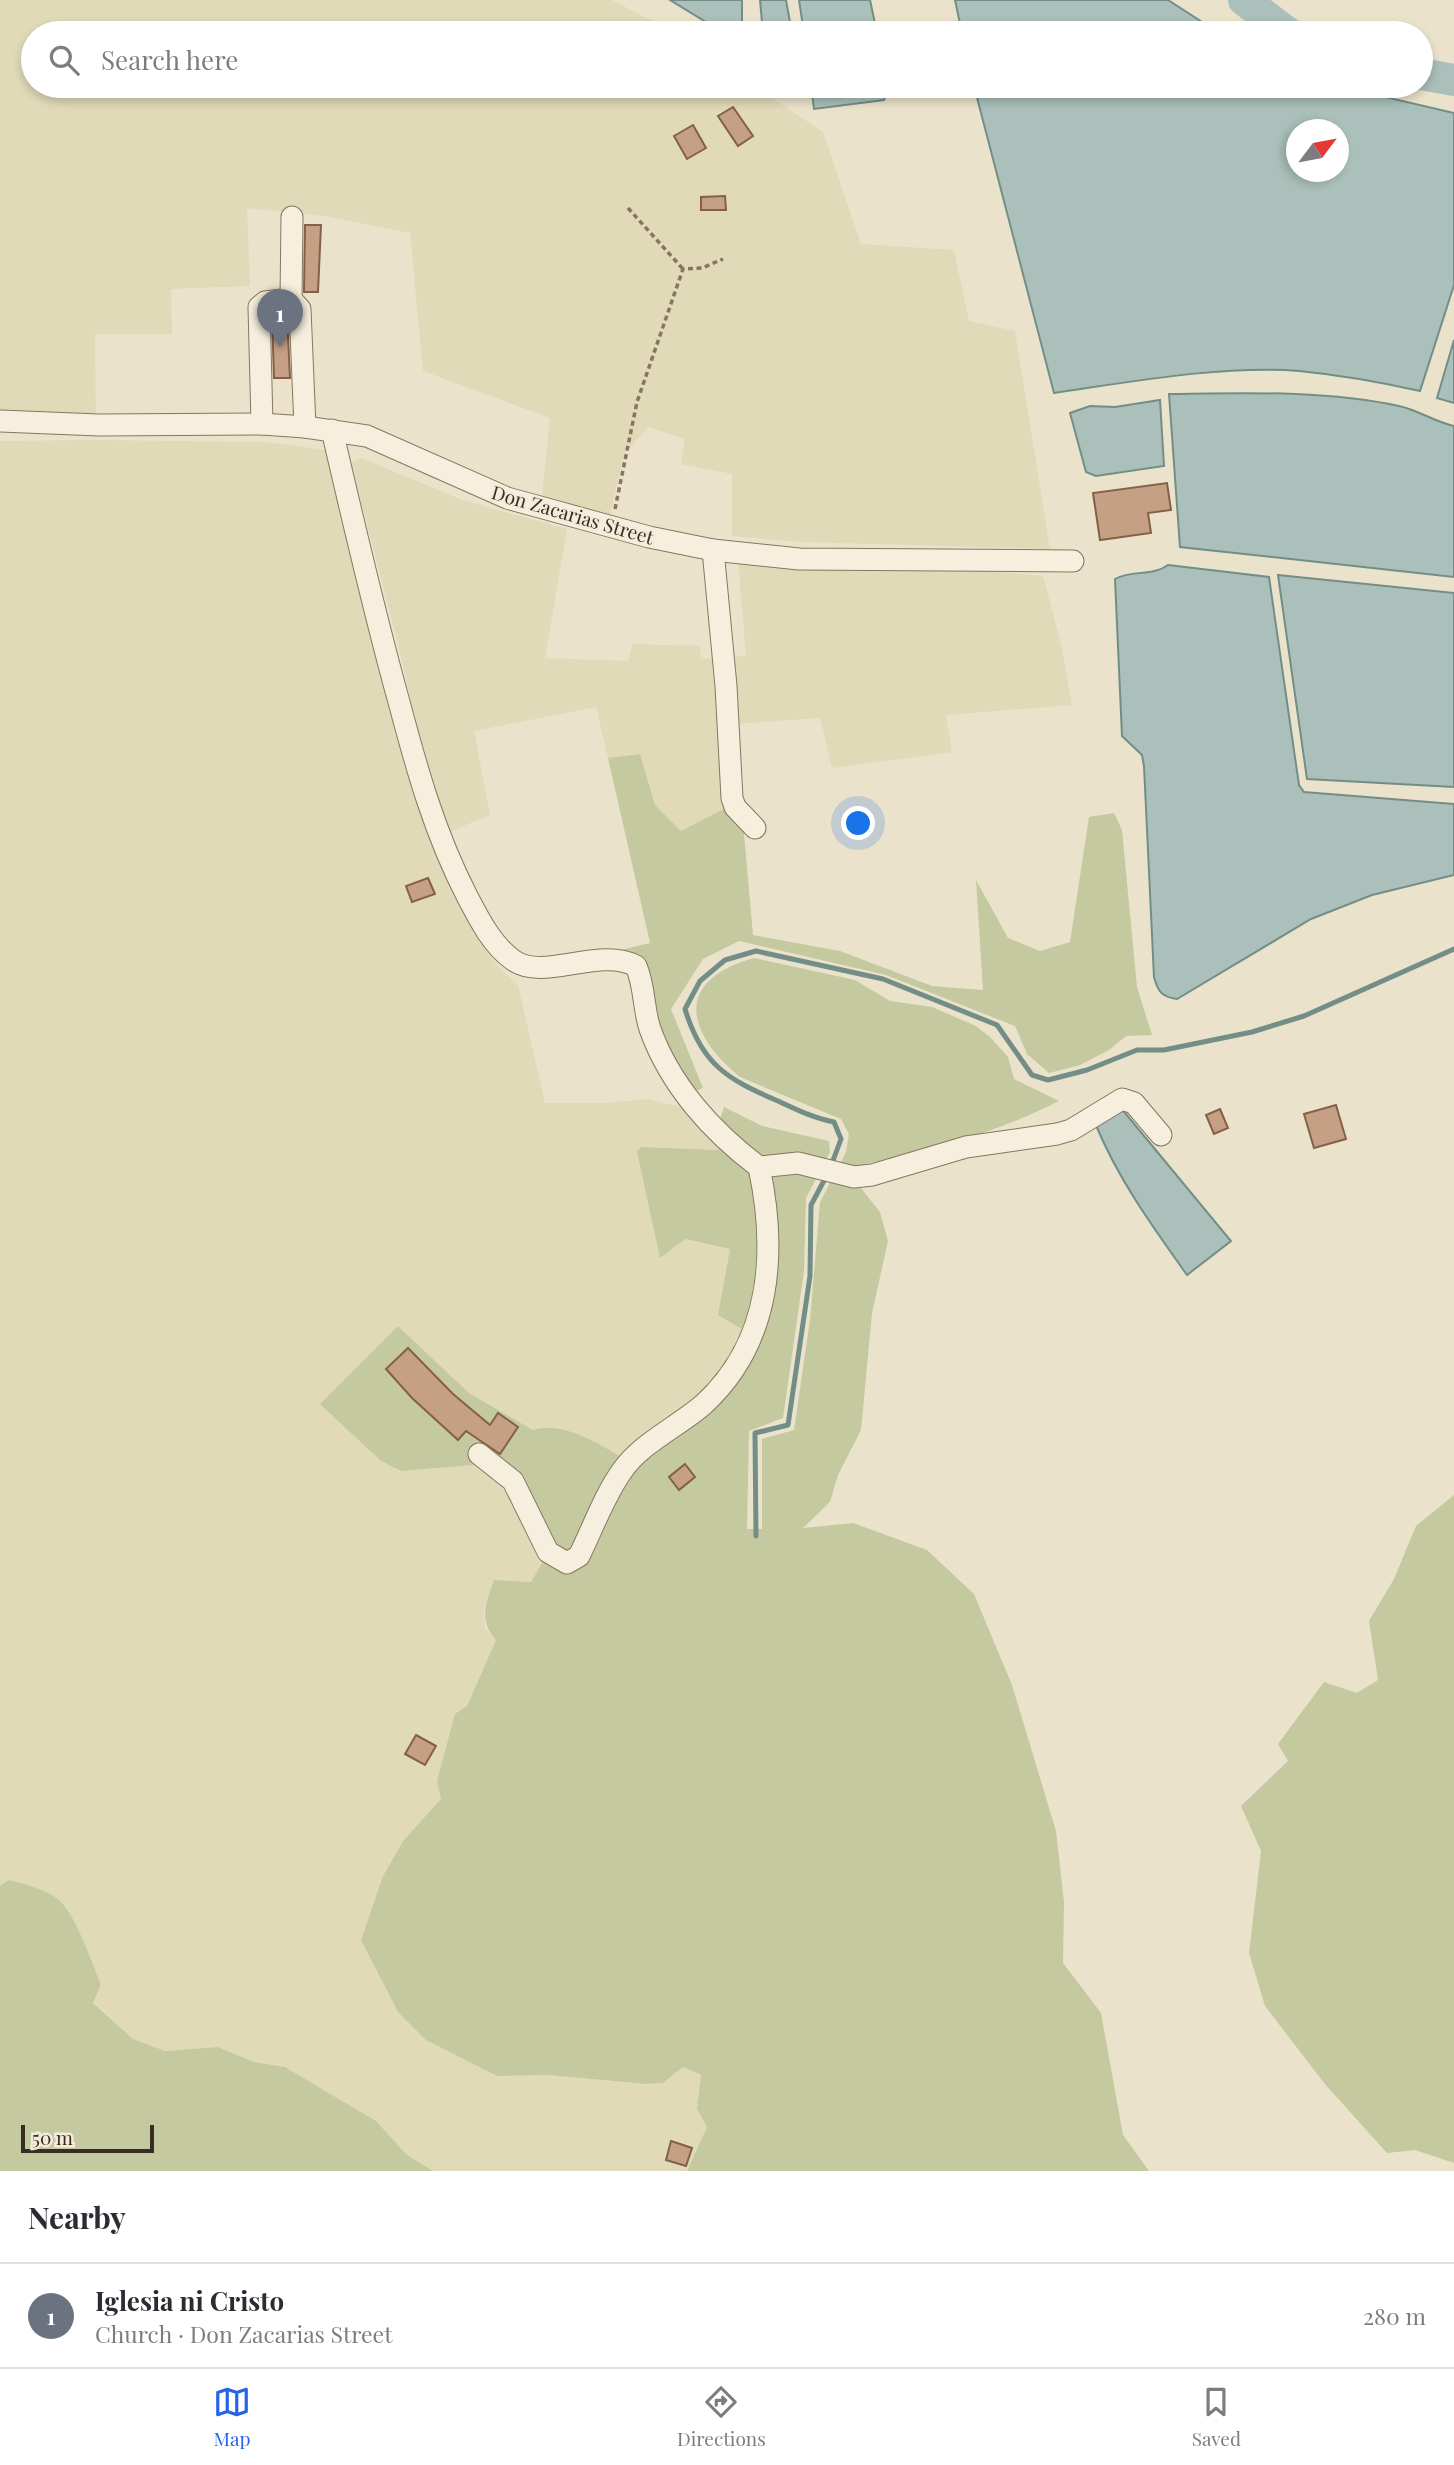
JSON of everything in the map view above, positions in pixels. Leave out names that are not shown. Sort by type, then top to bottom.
[{"type":"street","points":[[292,217],[291,299],[300,309],[305,427]]},
{"type":"street","points":[[262,424],[259,307],[265,302],[291,299]]},
{"type":"street","name":"Don Zacarias Street","points":[[0,421],[99,425],[262,424],[332,430],[377,440],[507,498],[649,537],[713,550],[799,559],[1073,561]]},
{"type":"street","points":[[332,430],[383,645],[425,798],[440,843],[475,911],[500,950],[516,963],[535,967],[624,959],[636,966],[650,1027],[668,1068],[720,1134],[759,1167],[767,1214],[764,1305],[749,1343],[729,1375],[706,1402],[623,1469],[579,1556],[567,1563],[551,1555],[513,1481],[479,1454]]},
{"type":"street","points":[[713,550],[726,686],[732,798],[735,807],[754,828]]},
{"type":"street","points":[[759,1167],[798,1163],[843,1175],[872,1175],[966,1147],[1071,1130],[1122,1099],[1134,1103],[1161,1135]]},
{"type":"path","points":[[628,208],[683,269]]},
{"type":"path","points":[[683,269],[702,268],[723,259]]},
{"type":"path","points":[[612,525],[637,402],[683,269]]},
{"type":"shaded area","points":[[0,0],[612,0],[652,21],[21,21],[21,98],[772,98],[823,132],[861,244],[954,250],[969,321],[1015,331],[1050,549],[800,542],[732,536],[732,474],[681,464],[685,439],[648,427],[624,454],[610,516],[541,505],[550,418],[423,371],[410,233],[325,216],[247,208],[250,286],[171,289],[172,334],[95,334],[96,429],[0,429]]},
{"type":"shaded area","points":[[0,441],[266,442],[333,451],[425,826],[454,895],[478,937],[498,967],[518,985],[545,1103],[607,1103],[647,1099],[696,1110],[718,1126],[719,1150],[641,1147],[637,1153],[660,1257],[685,1239],[730,1249],[718,1315],[755,1337],[718,1392],[646,1444],[623,1458],[534,1430],[469,1393],[398,1326],[321,1404],[381,1461],[401,1471],[473,1465],[493,1467],[508,1478],[544,1560],[531,1582],[494,1580],[484,1609],[485,1628],[496,1640],[467,1706],[441,1799],[403,1841],[383,1876],[361,1940],[389,1995],[426,2040],[497,2076],[548,2075],[646,2084],[663,2083],[683,2067],[702,2076],[697,2109],[707,2127],[687,2171],[433,2171],[407,2155],[376,2121],[285,2067],[254,2062],[218,2047],[165,2051],[133,2039],[93,2002],[101,1984],[77,1928],[0,1886]]},
{"type":"shaded area","points":[[362,458],[462,500],[567,529],[545,658],[628,661],[633,644],[700,646],[701,659],[746,656],[738,560],[897,563],[1043,576],[1062,648],[1072,705],[946,715],[952,752],[832,768],[820,718],[734,724],[741,800],[681,831],[655,805],[640,754],[608,758],[596,707],[474,731],[490,815],[449,832],[435,808],[399,648],[351,463]]},
{"type":"green space","points":[[640,754],[655,805],[681,831],[741,800],[753,935],[840,951],[932,986],[983,990],[976,880],[1008,938],[1040,951],[1070,942],[1089,817],[1114,813],[1122,830],[1137,987],[1152,1035],[1126,1036],[1109,1050],[1080,1065],[1049,1073],[1027,1054],[1015,1026],[886,975],[739,941],[703,959],[671,1009],[703,1088],[692,1093],[660,1036],[648,973],[595,956],[650,943],[608,758]]},
{"type":"green space","points":[[754,958],[855,980],[890,1001],[932,1007],[976,1026],[1008,1057],[1014,1079],[1059,1101],[964,1139],[865,1164],[860,1187],[880,1212],[888,1241],[872,1313],[861,1430],[838,1475],[830,1502],[803,1528],[853,1523],[927,1550],[974,1594],[1012,1685],[1056,1831],[1064,1902],[1063,1963],[1101,2013],[1123,2135],[1149,2171],[687,2171],[707,2127],[697,2109],[701,2075],[683,2067],[663,2083],[646,2084],[548,2075],[497,2076],[426,2040],[398,2012],[361,1940],[383,1876],[403,1841],[441,1799],[437,1781],[455,1714],[467,1706],[496,1640],[490,1633],[485,1618],[486,1604],[494,1580],[531,1582],[544,1560],[542,1540],[493,1467],[473,1465],[401,1471],[381,1461],[320,1404],[398,1326],[469,1393],[533,1430],[556,1428],[568,1431],[592,1440],[623,1458],[646,1444],[704,1388],[718,1391],[755,1337],[718,1315],[730,1249],[685,1239],[660,1258],[637,1152],[641,1147],[719,1150],[718,1126],[724,1107],[762,1126],[829,1141],[830,1152],[806,1198],[804,1271],[783,1418],[749,1431],[747,1529],[762,1529],[762,1439],[794,1430],[810,1320],[820,1202],[846,1152],[849,1134],[841,1119],[740,1077],[721,1060],[707,1042],[699,1025],[696,1008],[700,993],[711,979],[728,968]]},
{"type":"green space","points":[[1454,1495],[1454,2163],[1415,2150],[1387,2153],[1324,2083],[1265,2006],[1249,1953],[1261,1851],[1241,1806],[1288,1761],[1278,1744],[1324,1682],[1357,1693],[1378,1680],[1369,1621],[1394,1579],[1416,1526]]},
{"type":"green space","points":[[9,1880],[44,1891],[62,1904],[76,1924],[101,1984],[93,2003],[133,2039],[165,2051],[218,2047],[254,2062],[285,2067],[376,2121],[407,2155],[433,2171],[0,2171],[0,1886]]},
{"type":"water","points":[[670,0],[742,0],[742,21],[704,21]]},
{"type":"water","points":[[760,0],[786,0],[790,21],[762,21]]},
{"type":"water","points":[[799,0],[870,0],[874,21],[802,21]]},
{"type":"water","points":[[955,0],[1168,0],[1200,21],[959,21]]},
{"type":"water","points":[[813,98],[885,98],[884,100],[814,109]]},
{"type":"water","points":[[977,98],[1390,98],[1454,113],[1454,285],[1420,391],[1299,371],[1208,372],[1054,393]]},
{"type":"water","points":[[1454,340],[1454,403],[1437,398]]},
{"type":"water","points":[[1169,394],[1343,397],[1399,406],[1454,426],[1454,577],[1180,547]]},
{"type":"water","points":[[1160,400],[1164,466],[1096,476],[1086,472],[1070,413],[1090,406],[1115,407]]},
{"type":"water","points":[[1168,565],[1269,577],[1299,785],[1304,792],[1454,804],[1454,875],[1372,895],[1311,919],[1177,999],[1161,993],[1154,977],[1144,766],[1142,755],[1122,736],[1115,579],[1129,574],[1156,571]]},
{"type":"water","points":[[1278,575],[1454,593],[1454,787],[1307,779]]},
{"type":"water","points":[[1121,1108],[1231,1241],[1187,1275],[1125,1183],[1095,1123]]},
{"type":"building","points":[[733,107],[753,136],[738,146],[718,116]]},
{"type":"building","points":[[693,125],[706,148],[687,159],[674,136]]},
{"type":"building","points":[[725,196],[726,210],[701,210],[701,197]]},
{"type":"building","points":[[305,225],[321,225],[318,292],[304,292]]},
{"type":"building","points":[[272,316],[287,316],[290,378],[274,378]]},
{"type":"building","points":[[1167,483],[1171,510],[1148,513],[1151,533],[1100,540],[1093,493]]},
{"type":"building","points":[[428,878],[435,894],[412,902],[406,886]]},
{"type":"building","points":[[1336,1105],[1346,1139],[1314,1148],[1304,1114]]},
{"type":"building","points":[[1220,1109],[1228,1128],[1214,1134],[1206,1115]]},
{"type":"building","points":[[408,1348],[453,1394],[490,1425],[498,1413],[518,1427],[500,1454],[466,1431],[458,1440],[412,1398],[386,1369]]},
{"type":"building","points":[[685,1464],[695,1477],[679,1490],[669,1477]]},
{"type":"building","points":[[416,1735],[436,1746],[425,1765],[405,1754]]},
{"type":"building","points":[[671,2141],[692,2148],[686,2166],[666,2160]]},
{"type":"waterway","points":[[1244,0],[1272,21]]},
{"type":"waterway","points":[[1433,76],[1454,80]]},
{"type":"waterway","points":[[831,1166],[841,1139],[834,1122],[806,1113],[744,1085],[719,1068],[700,1044],[685,1009],[700,981],[725,960],[756,951],[883,979],[997,1025],[1032,1075],[1048,1080],[1087,1070],[1137,1050],[1164,1050],[1252,1032],[1304,1016],[1454,949]]},
{"type":"waterway","points":[[756,1536],[755,1433],[788,1425],[810,1276],[811,1205],[827,1175]]},
{"type":"place","name":"Iglesia ni Cristo","points":[[280,347]]}]
